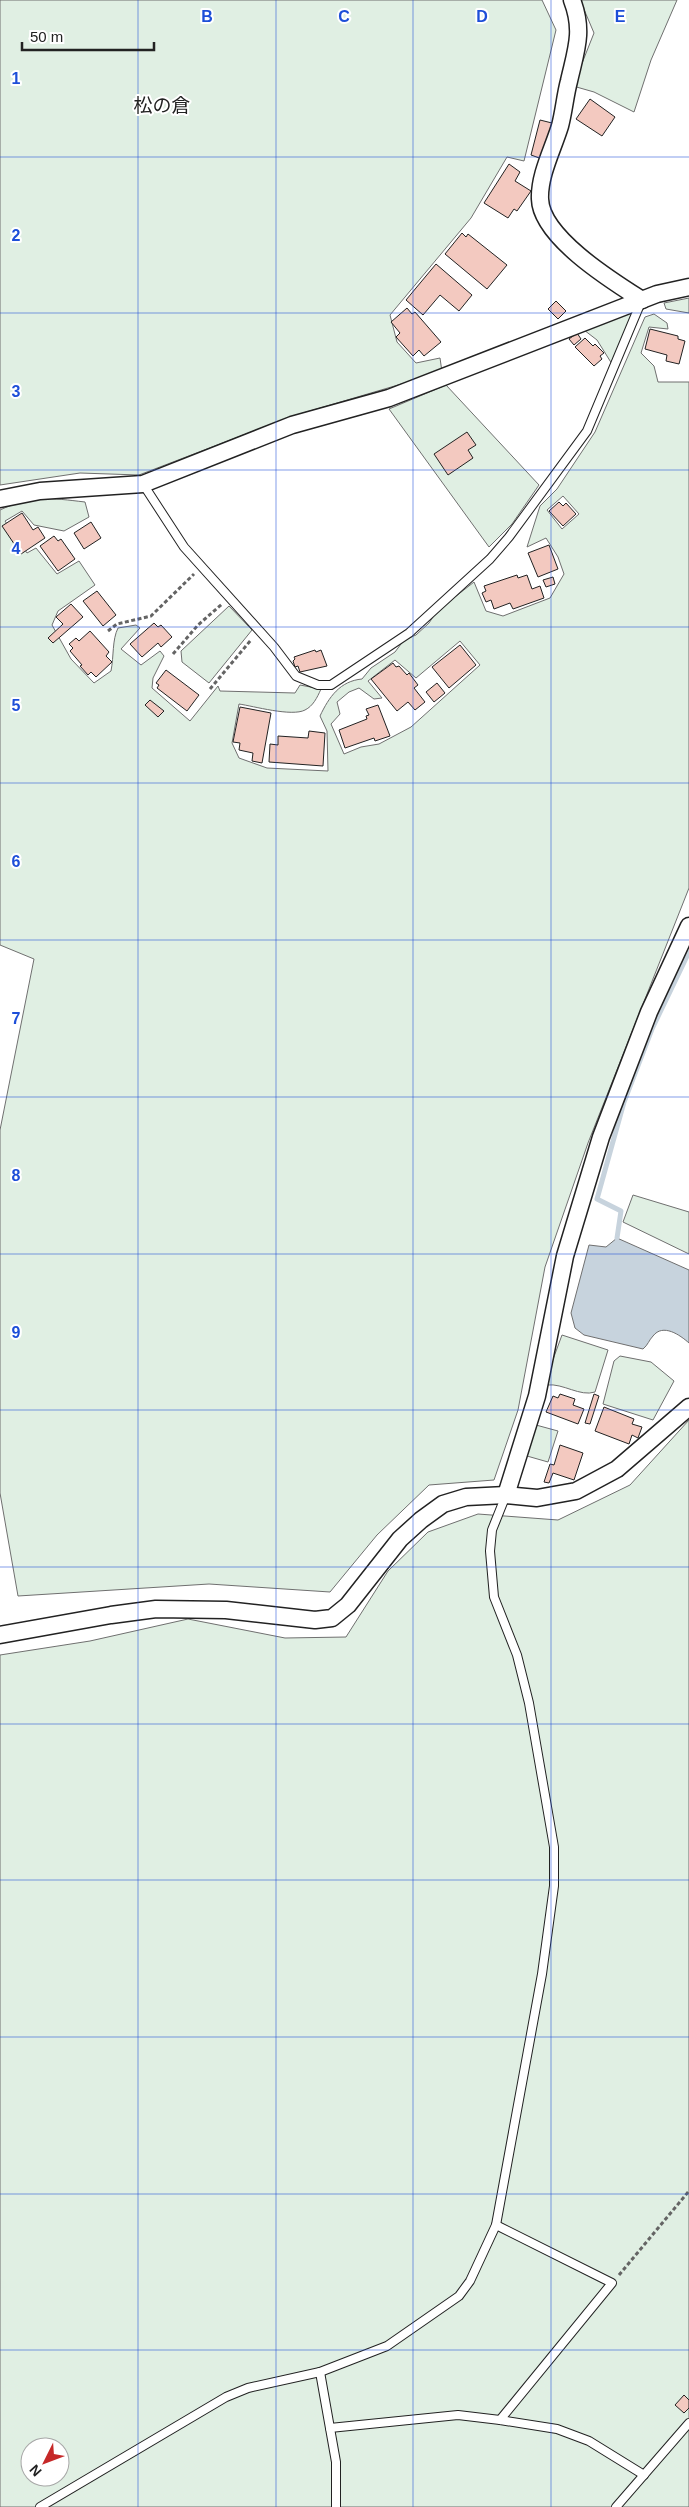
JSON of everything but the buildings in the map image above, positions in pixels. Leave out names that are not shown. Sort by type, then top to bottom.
[{"type":"street","points":[[572,0],[578,17],[578,49],[561,124],[544,176],[540,197],[541,209],[553,232],[564,242],[616,284],[642,300]]},
{"type":"street","points":[[0,499],[40,491],[143,484],[292,425],[389,398],[657,294],[689,287]]},
{"type":"street","points":[[506,1495],[537,1396],[565,1256],[601,1137],[649,1012],[689,926]]},
{"type":"street","points":[[0,1635],[156,1609],[226,1610],[315,1620],[332,1618],[348,1605],[400,1539],[443,1504],[466,1498],[506,1495],[537,1498],[576,1491],[616,1469],[689,1407]]},
{"type":"lane","points":[[143,484],[184,547],[259,630],[296,676],[318,686],[331,684],[409,633],[490,559],[587,431],[642,300]]},
{"type":"lane","points":[[40,2507],[226,2397],[248,2388],[320,2372],[387,2346],[459,2296],[470,2281],[496,2224],[542,1974],[554,1886],[554,1847],[529,1703],[517,1655],[494,1596],[490,1551],[492,1530],[506,1495]]},
{"type":"lane","points":[[496,2224],[612,2283],[500,2420]]},
{"type":"lane","points":[[320,2372],[336,2462],[336,2507]]},
{"type":"lane","points":[[330,2428],[458,2415],[500,2420],[557,2429],[589,2441],[644,2475]]},
{"type":"lane","points":[[616,2507],[689,2423]]},
{"type":"path","points":[[108,631],[116,624],[151,616],[201,567]]},
{"type":"path","points":[[173,654],[198,625],[229,598]]},
{"type":"path","points":[[210,690],[259,630]]},
{"type":"path","points":[[612,2283],[689,2191]]},
{"type":"green space","points":[[0,0],[542,0],[556,30],[524,161],[507,157],[471,218],[390,315],[397,342],[416,363],[440,358],[442,372],[293,416],[139,475],[80,473],[0,485]]},
{"type":"green space","points":[[580,0],[677,0],[651,60],[634,112],[594,92],[573,86],[594,33]]},
{"type":"green space","points":[[689,298],[689,313],[666,309],[664,303]]},
{"type":"green space","points":[[629,311],[633,314],[612,364],[597,340],[584,330]]},
{"type":"green space","points":[[654,314],[667,323],[668,329],[649,327],[641,353],[654,366],[658,382],[689,382],[689,888],[588,1143],[545,1267],[518,1410],[494,1480],[429,1485],[377,1535],[330,1592],[209,1584],[18,1596],[0,1493],[0,1130],[34,959],[0,945],[0,510],[22,502],[42,499],[85,502],[89,517],[64,531],[34,525],[22,511],[5,521],[27,553],[36,548],[57,574],[79,561],[95,585],[58,611],[52,625],[71,659],[94,683],[111,671],[114,643],[118,628],[136,625],[140,628],[121,649],[141,665],[160,651],[164,656],[153,678],[152,688],[190,721],[218,686],[220,691],[295,693],[300,685],[321,689],[310,706],[299,712],[282,712],[239,704],[232,743],[239,758],[267,768],[328,771],[327,731],[320,716],[331,696],[347,683],[362,679],[371,668],[395,652],[404,640],[416,635],[429,623],[437,611],[474,582],[486,611],[503,616],[550,598],[564,574],[558,557],[546,538],[527,547],[540,506],[557,489],[595,432],[645,317]],"holes":[[[563,496],[579,514],[562,529],[547,510]],[[460,641],[480,665],[411,727],[379,744],[361,747],[344,754],[331,724],[340,714],[337,702],[349,692],[359,688],[374,699],[382,698],[368,681],[395,660],[416,678]]]},
{"type":"green space","points":[[446,385],[539,485],[512,524],[489,547],[389,409]]},
{"type":"green space","points":[[229,606],[252,630],[209,683],[182,662],[181,651]]},
{"type":"green space","points":[[633,1195],[689,1212],[689,1254],[623,1222]]},
{"type":"green space","points":[[562,1335],[608,1350],[595,1392],[583,1393],[559,1386],[547,1385],[545,1381]]},
{"type":"green space","points":[[620,1356],[651,1362],[674,1381],[653,1420],[603,1404],[614,1361]]},
{"type":"green space","points":[[689,1420],[689,2507],[0,2507],[0,1655],[90,1641],[188,1619],[285,1638],[346,1637],[388,1571],[428,1532],[478,1514],[558,1520],[630,1485]]},
{"type":"green space","points":[[536,1425],[558,1431],[548,1462],[527,1456]]},
{"type":"shaded area","points":[[617,1238],[689,1270],[689,1343],[676,1334],[662,1330],[653,1336],[643,1349],[584,1335],[575,1328],[571,1313],[589,1245],[606,1247]]},
{"type":"waterway","points":[[617,1238],[621,1211],[597,1199],[624,1102],[652,1029],[689,952]]},
{"type":"district","name":"松の倉","points":[[162,105]]}]
